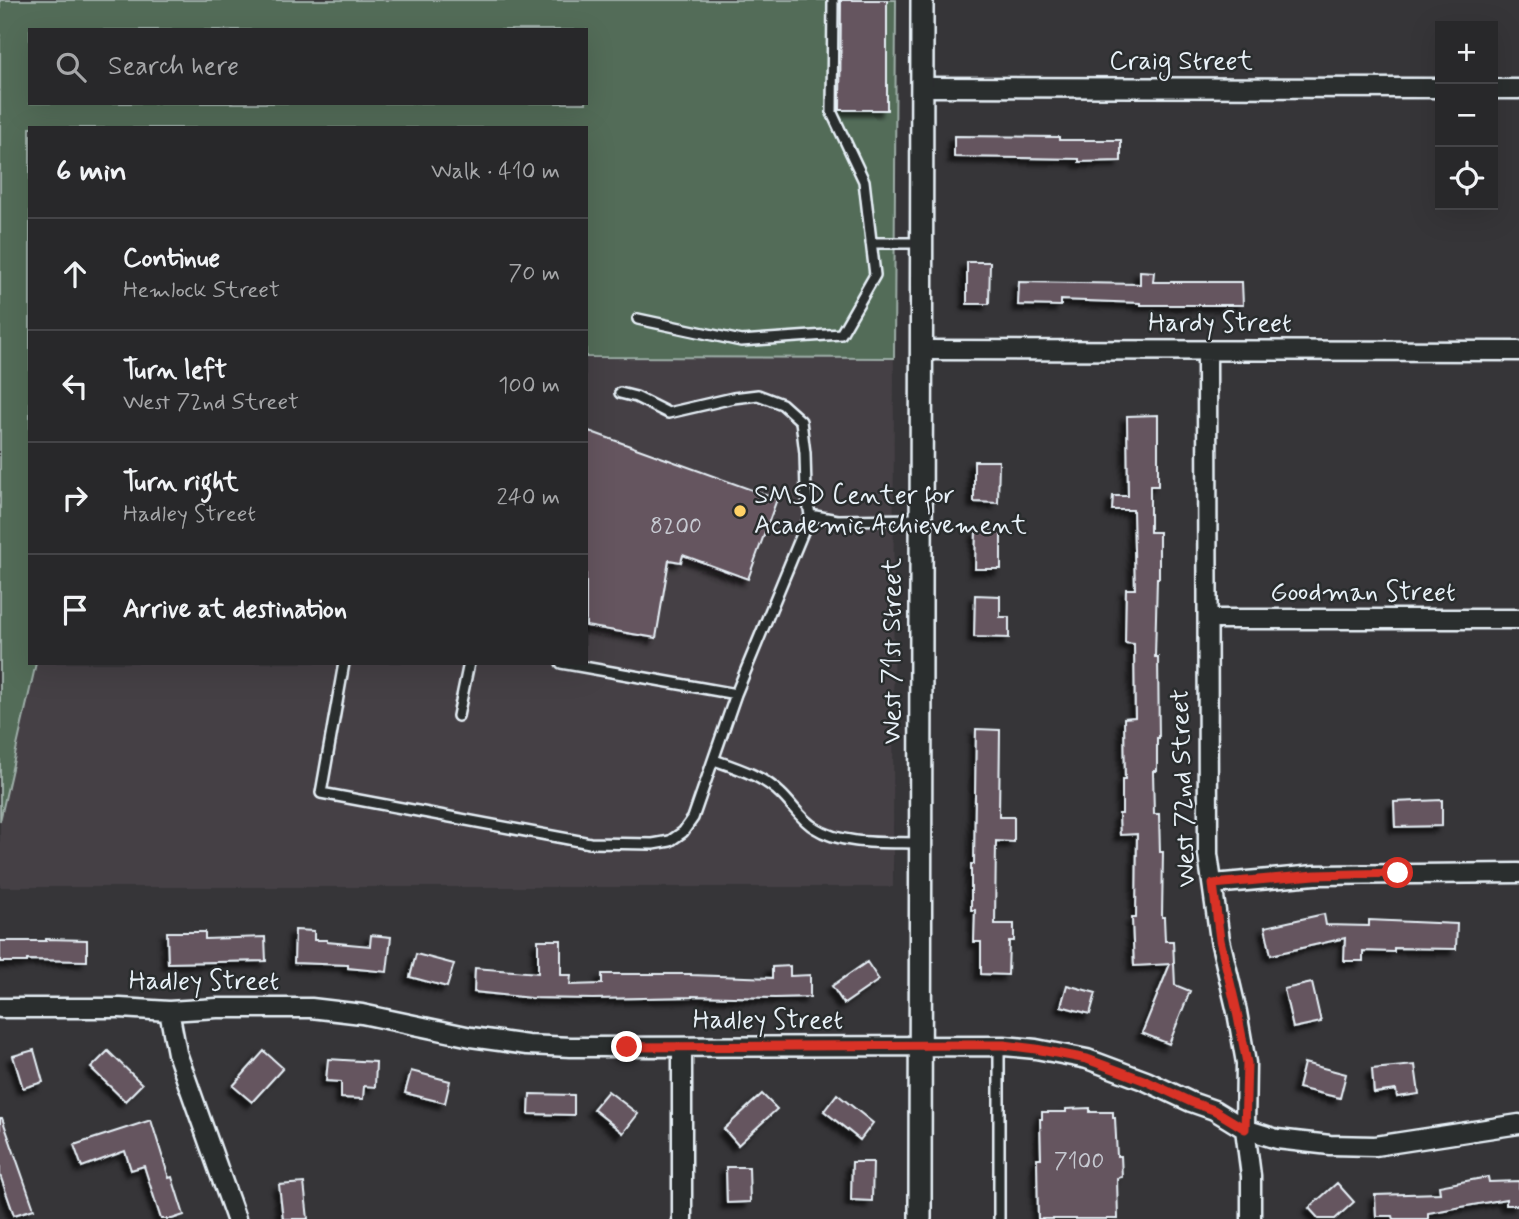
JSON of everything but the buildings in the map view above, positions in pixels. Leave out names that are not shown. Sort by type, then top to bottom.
[{"type":"street","name":"West 71st Street","points":[[920,1219],[922,0]]},
{"type":"street","name":"Craig Street","points":[[922,87],[1435,88]]},
{"type":"street","points":[[1498,89],[1519,89]]},
{"type":"street","name":"Hardy Street","points":[[921,350],[1519,351]]},
{"type":"street","name":"West 72nd Street","points":[[1207,352],[1208,854],[1220,940],[1247,1063],[1245,1129],[1251,1176],[1251,1219]]},
{"type":"street","name":"Goodman Street","points":[[1208,620],[1519,619]]},
{"type":"street","points":[[1213,884],[1315,875],[1519,873]]},
{"type":"street","name":"Hadley Street","points":[[0,1008],[120,1008],[169,1011],[246,1007],[311,1009],[362,1014],[471,1037],[527,1045],[571,1047],[999,1045],[1087,1059],[1214,1110],[1245,1129],[1277,1139],[1330,1145],[1375,1146],[1519,1124]]},
{"type":"street","points":[[169,1011],[177,1053],[236,1219]]},
{"type":"street","points":[[682,1047],[682,1219]]},
{"type":"lane","points":[[638,319],[741,341],[841,334],[875,275],[864,181],[832,113],[833,0]]},
{"type":"lane","points":[[871,243],[921,243]]},
{"type":"lane","points":[[344,665],[321,793],[590,844],[653,844],[670,841],[683,832],[693,818],[736,694],[810,514],[801,421],[782,404],[758,395],[668,413],[620,393]]},
{"type":"lane","points":[[810,514],[837,520],[921,519]]},
{"type":"lane","points":[[458,716],[469,665]]},
{"type":"lane","points":[[572,665],[736,694]]},
{"type":"lane","points":[[714,761],[762,779],[780,792],[814,828],[834,837],[859,841],[920,843]]},
{"type":"lane","points":[[999,1045],[999,1219]]},
{"type":"shaded area","name":"SMSD Center for Academic Achievement","points":[[588,357],[894,358],[893,887],[0,887],[0,821],[36,665],[588,665]]},
{"type":"green space","points":[[0,0],[896,0],[894,358],[588,357],[588,126],[28,126],[28,665],[36,665],[0,821]]},
{"type":"place","name":"SMSD Center for Academic Achievement","points":[[740,511]]},
{"type":"route","points":[[627,1047],[1004,1045],[1036,1049],[1087,1059],[1146,1081],[1214,1110],[1245,1129],[1247,1063],[1220,940],[1213,884],[1315,875],[1398,873]]}]
